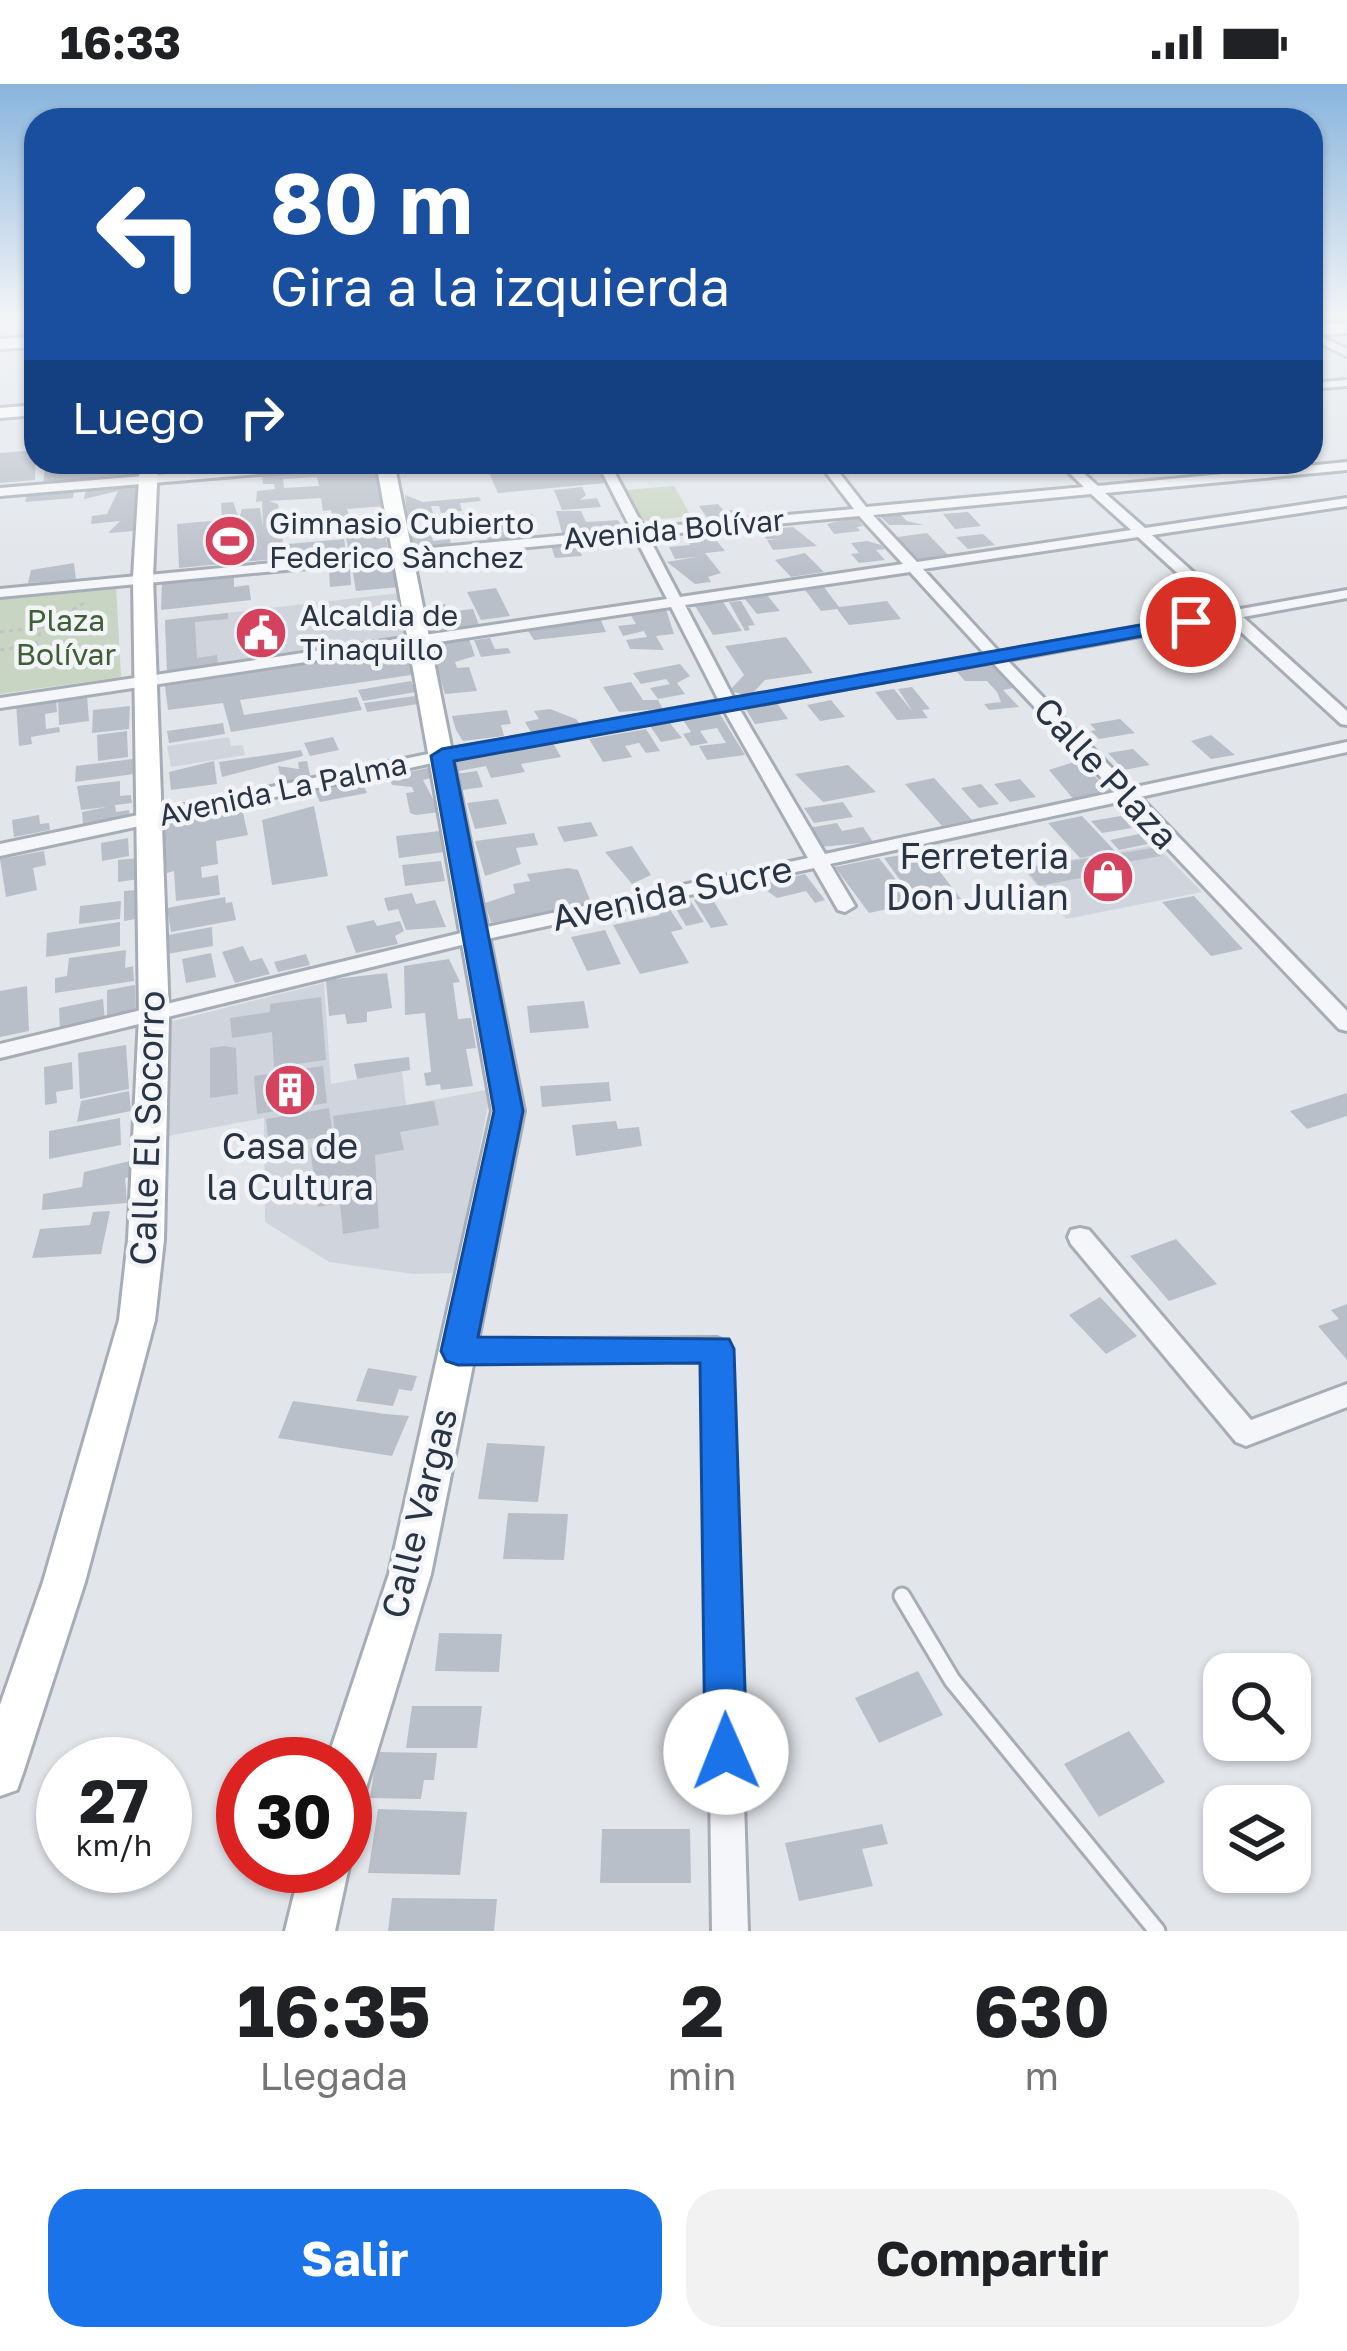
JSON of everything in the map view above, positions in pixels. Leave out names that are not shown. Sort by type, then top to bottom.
[{"type":"street","name":"Avenida Bolívar","points":[[1325,468],[1347,466]]},
{"type":"street","points":[[1325,468],[1347,482]]},
{"type":"street","points":[[0,492],[128,474]]},
{"type":"street","name":"Calle El Socorro","points":[[0,1773],[11,1705],[137,1320],[146,1240],[154,1017],[143,577],[149,474]]},
{"type":"street","name":"Calle Vargas","points":[[356,1737],[410,1574],[508,1111],[388,474]]},
{"type":"street","points":[[609,474],[729,705],[845,906]]},
{"type":"street","name":"Calle Plaza","points":[[833,474],[993,654],[1347,1024]]},
{"type":"street","points":[[1077,474],[1347,720]]},
{"type":"street","name":"Avenida Bolívar","points":[[0,593],[1262,474]]},
{"type":"street","points":[[0,703],[1347,502]]},
{"type":"street","name":"Avenida La Palma","points":[[0,850],[442,756],[993,654],[1347,595]]},
{"type":"street","name":"Avenida Sucre","points":[[0,1051],[478,935],[1347,747]]},
{"type":"street","points":[[1080,1237],[1246,1434],[1347,1395]]},
{"type":"street","points":[[458,1351],[717,1349],[730,1931]]},
{"type":"street","points":[[310,1931],[319,1893]]},
{"type":"lane","points":[[902,1596],[952,1680],[1157,1931]]},
{"type":"path","points":[[0,632],[42,627],[97,596]]},
{"type":"path","points":[[36,645],[42,627]]},
{"type":"path","points":[[0,650],[36,645],[100,669]]},
{"type":"shaded area","points":[[400,593],[408,636],[167,671],[165,620]]},
{"type":"shaded area","points":[[229,737],[231,746],[243,745],[245,755],[171,767],[167,746]]},
{"type":"shaded area","name":"Ferreteria Don Julian","points":[[1156,845],[1202,892],[1066,919],[1022,868]]},
{"type":"shaded area","points":[[324,983],[331,1084],[402,1071],[406,1105],[491,1089],[456,1273],[413,1274],[329,1262],[265,1222],[264,1118],[168,1136],[169,1022]]},
{"type":"green space","points":[[674,486],[691,516],[643,521],[627,490]]},
{"type":"green space","name":"Plaza Bolívar","points":[[116,586],[121,677],[0,694],[0,598]]},
{"type":"building","points":[[24,451],[24,474],[35,474],[35,480],[0,483],[0,453]]},
{"type":"building","points":[[44,474],[137,474],[43,483]]},
{"type":"building","points":[[377,474],[385,506],[347,509],[352,524],[382,521],[388,548],[349,552],[343,523],[335,524],[331,510],[323,511],[321,498],[269,501],[278,504],[285,558],[179,568],[177,524],[222,520],[221,503],[233,502],[239,518],[242,509],[260,508],[263,528],[262,501],[256,502],[257,491],[275,489],[274,484],[263,484],[262,475]],"holes":[[[317,477],[319,486],[284,488],[283,479]]]},
{"type":"building","points":[[490,474],[601,474],[606,483],[498,493]]},
{"type":"building","points":[[141,486],[135,531],[108,533],[120,521],[91,524],[92,516],[107,514],[118,491],[84,499],[86,489]]},
{"type":"building","points":[[582,487],[586,495],[580,500],[597,498],[601,507],[562,510],[554,490]]},
{"type":"building","points":[[74,491],[73,498],[25,502],[27,495]]},
{"type":"building","points":[[405,495],[423,502],[479,497],[481,501],[460,503],[462,511],[441,513],[439,506],[431,506],[433,513],[407,516]]},
{"type":"building","points":[[718,504],[724,511],[740,509],[745,518],[708,519],[699,506]]},
{"type":"building","points":[[556,511],[581,511],[586,522],[618,520],[623,529],[562,533]]},
{"type":"building","points":[[968,512],[981,526],[955,529],[943,514]]},
{"type":"building","points":[[470,513],[474,524],[532,514],[536,525],[528,526],[532,536],[488,541],[484,530],[431,528],[428,516]]},
{"type":"building","points":[[899,513],[907,521],[924,525],[889,525],[879,515]]},
{"type":"building","points":[[856,517],[863,526],[857,527],[860,531],[834,534],[827,524]]},
{"type":"building","points":[[793,527],[817,546],[773,550],[767,540],[780,539],[766,539],[760,530]]},
{"type":"building","points":[[430,529],[433,541],[450,539],[451,545],[411,545],[409,530]]},
{"type":"building","points":[[708,530],[725,551],[705,553],[721,573],[708,577],[711,582],[695,584],[667,562],[696,557],[675,559],[669,547],[690,545],[687,538]]},
{"type":"building","points":[[927,533],[950,557],[917,561],[897,537]]},
{"type":"building","points":[[983,534],[995,545],[968,549],[956,537]]},
{"type":"building","points":[[344,539],[346,552],[290,557],[288,544]]},
{"type":"building","points":[[867,541],[885,549],[876,550],[885,560],[859,563],[851,554],[859,553],[851,543]]},
{"type":"building","points":[[578,544],[582,556],[555,558],[551,546]]},
{"type":"building","points":[[805,553],[824,572],[791,577],[775,560]]},
{"type":"building","points":[[395,559],[400,587],[356,591],[351,562]]},
{"type":"building","points":[[74,563],[76,580],[28,583],[31,570]]},
{"type":"building","points":[[350,569],[351,585],[330,587],[329,570]]},
{"type":"building","points":[[234,574],[234,587],[249,585],[251,600],[161,610],[162,581]]},
{"type":"building","points":[[824,587],[839,607],[887,601],[901,619],[849,625],[837,609],[821,611],[805,590]]},
{"type":"building","points":[[496,588],[510,616],[481,620],[467,592]]},
{"type":"building","points":[[767,595],[780,611],[757,614],[744,598]]},
{"type":"building","points":[[741,601],[755,625],[748,626],[750,630],[745,631],[729,602]]},
{"type":"building","points":[[723,602],[742,631],[713,635],[695,606]]},
{"type":"building","points":[[445,604],[448,612],[473,609],[479,625],[430,631],[422,607]]},
{"type":"building","points":[[666,609],[674,634],[656,636],[664,650],[630,649],[626,640],[647,637],[644,631],[623,636],[618,626],[636,624],[630,614]]},
{"type":"building","points":[[228,613],[228,619],[195,622],[197,658],[217,655],[218,665],[167,671],[165,620]]},
{"type":"building","points":[[600,618],[606,632],[534,640],[527,629]]},
{"type":"building","points":[[786,637],[813,673],[765,680],[750,696],[729,691],[744,675],[725,646]]},
{"type":"building","points":[[490,638],[495,649],[508,648],[511,653],[481,657],[474,640]]},
{"type":"building","points":[[469,639],[475,656],[455,662],[457,668],[469,667],[477,691],[445,694],[430,645]]},
{"type":"building","points":[[410,648],[418,674],[240,700],[244,715],[357,697],[362,710],[231,732],[223,703],[168,710],[165,686]]},
{"type":"building","points":[[680,664],[690,676],[677,683],[685,694],[658,699],[650,688],[670,684],[666,679],[641,684],[633,673]]},
{"type":"building","points":[[991,665],[1013,688],[1003,690],[1019,707],[989,710],[984,704],[1001,702],[997,692],[987,681],[965,681],[956,671]]},
{"type":"building","points":[[411,681],[416,692],[363,701],[358,690]]},
{"type":"building","points":[[631,682],[643,700],[658,700],[663,709],[619,712],[603,687]]},
{"type":"building","points":[[912,687],[930,709],[922,710],[928,718],[897,720],[875,692],[894,689],[913,712],[898,689]]},
{"type":"building","points":[[87,695],[89,721],[59,725],[58,699]]},
{"type":"building","points":[[415,696],[418,704],[367,712],[364,703]]},
{"type":"building","points":[[56,698],[57,712],[45,714],[46,729],[59,727],[60,732],[31,737],[32,744],[19,746],[16,704]]},
{"type":"building","points":[[831,700],[845,717],[820,721],[807,705]]},
{"type":"building","points":[[777,703],[788,719],[755,724],[745,708]]},
{"type":"building","points":[[130,706],[129,729],[92,733],[93,710]]},
{"type":"building","points":[[550,709],[581,725],[532,734],[525,722],[539,719],[534,711]]},
{"type":"building","points":[[507,710],[511,724],[501,725],[504,736],[463,741],[452,716]]},
{"type":"building","points":[[720,714],[745,755],[707,760],[699,746],[726,743],[717,728],[700,731],[708,743],[691,746],[683,734],[691,732],[683,720]]},
{"type":"building","points":[[1120,719],[1135,733],[1099,739],[1091,731],[1096,730],[1090,724]]},
{"type":"building","points":[[223,723],[225,734],[169,743],[167,731]]},
{"type":"building","points":[[670,723],[682,738],[661,742],[650,726]]},
{"type":"building","points":[[646,729],[660,751],[646,753],[639,743],[625,746],[632,757],[603,762],[589,739]]},
{"type":"building","points":[[127,731],[128,757],[98,761],[97,735]]},
{"type":"building","points":[[1211,735],[1235,755],[1211,759],[1191,741]]},
{"type":"building","points":[[333,737],[339,750],[310,756],[304,743]]},
{"type":"building","points":[[553,743],[561,757],[521,764],[525,772],[491,778],[486,766],[459,771],[454,760]]},
{"type":"building","points":[[1133,749],[1150,765],[1124,770],[1108,753]]},
{"type":"building","points":[[301,750],[303,756],[222,777],[219,762]]},
{"type":"building","points":[[133,759],[134,774],[75,782],[76,766]]},
{"type":"building","points":[[1080,760],[1109,792],[1075,801],[1049,770]]},
{"type":"building","points":[[214,761],[217,784],[171,790],[169,772]]},
{"type":"building","points":[[307,761],[311,780],[282,784],[278,766],[299,769],[298,762]]},
{"type":"building","points":[[848,765],[876,792],[823,802],[795,774]]},
{"type":"building","points":[[428,768],[438,776],[423,780],[440,812],[416,815],[410,813],[406,793],[414,792],[412,787],[392,785],[388,776]]},
{"type":"building","points":[[477,771],[483,787],[462,790],[456,774]]},
{"type":"building","points":[[934,778],[972,820],[942,826],[905,784]]},
{"type":"building","points":[[1020,779],[1036,797],[1010,802],[994,784]]},
{"type":"building","points":[[120,781],[120,796],[131,795],[132,803],[115,805],[116,812],[129,810],[130,818],[83,826],[82,812],[106,807],[81,810],[77,786]]},
{"type":"building","points":[[362,782],[367,793],[320,802],[315,791]]},
{"type":"building","points":[[981,784],[999,804],[979,808],[961,788]]},
{"type":"building","points":[[498,799],[507,824],[475,829],[467,803]]},
{"type":"building","points":[[843,802],[853,817],[814,823],[804,808]]},
{"type":"building","points":[[314,806],[328,876],[272,885],[262,820]]},
{"type":"building","points":[[242,809],[248,835],[216,841],[218,864],[201,867],[202,878],[218,875],[220,895],[176,901],[174,871],[167,873],[158,823]]},
{"type":"building","points":[[39,815],[40,824],[49,823],[50,830],[14,837],[12,820]]},
{"type":"building","points":[[1082,816],[1115,851],[1080,858],[1048,823]]},
{"type":"building","points":[[1121,816],[1132,828],[1102,833],[1091,821]]},
{"type":"building","points":[[591,822],[598,836],[564,842],[557,827]]},
{"type":"building","points":[[837,823],[842,831],[863,827],[873,842],[820,847],[808,828]]},
{"type":"building","points":[[440,831],[444,852],[399,858],[396,836]]},
{"type":"building","points":[[534,833],[538,845],[516,848],[521,864],[485,876],[475,841]]},
{"type":"building","points":[[1139,834],[1148,844],[1119,850],[1110,840]]},
{"type":"building","points":[[128,838],[129,856],[102,861],[101,843]]},
{"type":"building","points":[[632,846],[651,875],[632,884],[605,852]]},
{"type":"building","points":[[1153,848],[1161,856],[1127,862],[1132,868],[1039,886],[1025,868]]},
{"type":"building","points":[[44,851],[46,865],[33,868],[37,890],[6,897],[0,859]]},
{"type":"building","points":[[924,851],[961,899],[916,902],[884,858]]},
{"type":"building","points":[[139,858],[139,879],[118,882],[118,860]]},
{"type":"building","points":[[879,858],[914,903],[869,913],[835,867]]},
{"type":"building","points":[[441,861],[445,881],[405,886],[402,865]]},
{"type":"building","points":[[578,870],[592,905],[491,923],[485,903],[515,893],[513,884],[530,881],[527,874]]},
{"type":"building","points":[[805,874],[825,900],[815,903],[806,891],[777,898],[759,885]]},
{"type":"building","points":[[136,890],[136,919],[124,921],[124,891]]},
{"type":"building","points":[[412,893],[416,904],[435,900],[446,927],[406,930],[398,909],[388,911],[384,898]]},
{"type":"building","points":[[1194,896],[1243,949],[1211,956],[1162,902]]},
{"type":"building","points":[[225,897],[226,903],[232,902],[236,920],[171,932],[167,908]]},
{"type":"building","points":[[690,900],[704,922],[686,926],[673,904]]},
{"type":"building","points":[[694,900],[713,900],[728,925],[711,928]]},
{"type":"building","points":[[121,901],[120,919],[79,924],[80,906]]},
{"type":"building","points":[[667,905],[683,929],[671,932],[689,963],[640,974],[613,925],[660,915],[655,908]]},
{"type":"building","points":[[374,920],[377,926],[400,921],[404,931],[395,936],[398,944],[356,953],[346,926]]},
{"type":"building","points":[[120,922],[120,946],[46,957],[47,933]]},
{"type":"building","points":[[212,927],[213,946],[167,954],[168,935]]},
{"type":"building","points":[[605,930],[621,964],[587,971],[571,937]]},
{"type":"building","points":[[243,946],[250,961],[262,958],[270,974],[235,983],[222,952]]},
{"type":"building","points":[[126,950],[125,968],[133,966],[134,981],[55,993],[55,978],[67,976],[69,958]]},
{"type":"building","points":[[211,953],[216,977],[186,983],[182,959]]},
{"type":"building","points":[[306,954],[310,965],[278,972],[274,962]]},
{"type":"building","points":[[449,959],[460,982],[453,983],[458,1019],[471,1018],[476,1048],[466,1049],[473,1086],[441,1090],[440,1084],[426,1086],[424,1073],[431,1072],[425,1013],[405,1015],[404,966]]},
{"type":"building","points":[[387,973],[392,1008],[367,1012],[367,1022],[347,1024],[345,1014],[329,1016],[326,980]]},
{"type":"building","points":[[135,985],[136,1014],[107,1019],[107,990]]},
{"type":"building","points":[[27,986],[29,1031],[0,1037],[0,991]]},
{"type":"building","points":[[321,997],[326,1060],[274,1067],[272,1032],[232,1038],[230,1018],[270,1012],[270,1004]]},
{"type":"building","points":[[103,999],[105,1020],[60,1029],[59,1008]]},
{"type":"building","points":[[584,1001],[589,1028],[530,1033],[527,1006]]},
{"type":"building","points":[[126,1045],[129,1089],[80,1099],[78,1053]]},
{"type":"building","points":[[210,1048],[236,1048],[238,1094],[210,1098]]},
{"type":"building","points":[[409,1057],[410,1070],[357,1079],[354,1064]]},
{"type":"building","points":[[72,1062],[73,1089],[56,1092],[57,1103],[45,1105],[44,1067]]},
{"type":"building","name":"Casa de la Cultura","points":[[323,1066],[327,1103],[257,1114],[254,1076]]},
{"type":"building","points":[[609,1082],[611,1101],[542,1107],[540,1086]]},
{"type":"building","points":[[129,1091],[131,1111],[77,1122],[81,1101]]},
{"type":"building","points":[[1347,1093],[1347,1116],[1307,1129],[1290,1111]]},
{"type":"building","points":[[434,1101],[439,1125],[400,1132],[404,1150],[375,1155],[379,1228],[343,1234],[340,1203],[318,1207],[310,1148],[336,1144],[333,1116]]},
{"type":"building","points":[[329,1108],[333,1135],[269,1146],[266,1119]]},
{"type":"building","points":[[120,1118],[121,1145],[49,1159],[49,1131]]},
{"type":"building","points":[[616,1121],[618,1129],[639,1127],[642,1146],[576,1156],[572,1125]]},
{"type":"building","points":[[130,1161],[131,1177],[125,1178],[127,1203],[42,1210],[43,1194],[82,1187],[84,1172]]},
{"type":"building","points":[[110,1211],[101,1254],[32,1258],[40,1229],[90,1225],[93,1212]]},
{"type":"building","points":[[1176,1239],[1217,1284],[1169,1301],[1130,1256]]},
{"type":"building","points":[[1100,1297],[1137,1336],[1106,1354],[1069,1315]]},
{"type":"building","points":[[1347,1304],[1347,1360],[1318,1326],[1339,1319],[1331,1310]]},
{"type":"building","points":[[368,1368],[417,1376],[412,1391],[399,1389],[393,1406],[356,1401]]},
{"type":"building","points":[[293,1401],[409,1416],[392,1456],[278,1438]]},
{"type":"building","points":[[487,1443],[545,1446],[538,1502],[478,1499]]},
{"type":"building","points":[[508,1513],[568,1514],[564,1560],[503,1559]]},
{"type":"building","points":[[439,1633],[502,1634],[499,1672],[435,1671]]},
{"type":"building","points":[[918,1671],[943,1715],[879,1743],[855,1698]]},
{"type":"building","points":[[412,1706],[482,1706],[477,1748],[406,1748]]},
{"type":"building","points":[[1129,1731],[1165,1782],[1099,1817],[1064,1764]]},
{"type":"building","points":[[377,1752],[437,1753],[434,1780],[424,1780],[421,1799],[372,1798]]},
{"type":"building","points":[[378,1809],[467,1812],[460,1875],[372,1873]]},
{"type":"building","points":[[882,1824],[888,1844],[862,1849],[873,1886],[799,1901],[785,1843]]},
{"type":"building","points":[[602,1829],[690,1829],[691,1883],[600,1883]]},
{"type":"building","points":[[392,1898],[497,1899],[494,1931],[388,1931]]},
{"type":"place","name":"Gimnasio Cubierto Federico Sànchez","points":[[230,541]]},
{"type":"place","name":"Alcaldia de Tinaquillo","points":[[261,633]]},
{"type":"place","name":"Ferreteria Don Julian","points":[[1108,877]]},
{"type":"place","name":"Casa de la Cultura","points":[[290,1090]]},
{"type":"route","points":[[726,1752],[717,1349],[458,1351],[508,1111],[442,756],[1191,622]]}]
